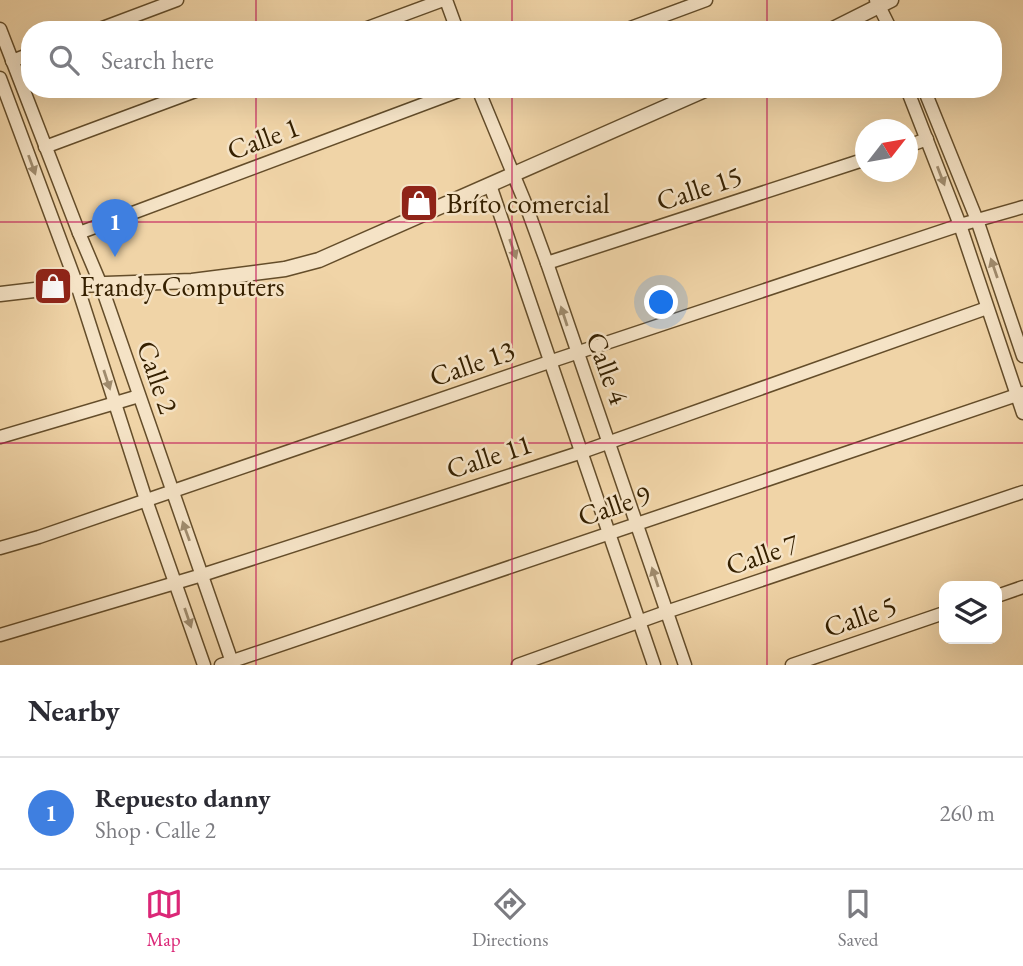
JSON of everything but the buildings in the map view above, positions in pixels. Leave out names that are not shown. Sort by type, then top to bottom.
[{"type":"street","points":[[121,21],[177,0]]},
{"type":"street","points":[[387,21],[444,0],[453,21]]},
{"type":"street","points":[[649,21],[706,0]]},
{"type":"street","points":[[847,21],[882,2],[888,21]]},
{"type":"street","name":"Calle 2","points":[[0,29],[21,84]]},
{"type":"street","points":[[12,61],[21,58]]},
{"type":"street","name":"Calle 2","points":[[0,78],[77,285],[146,500],[204,665]]},
{"type":"street","name":"Calle 2","points":[[26,98],[101,285],[202,575],[229,664]]},
{"type":"street","points":[[45,147],[177,98]]},
{"type":"street","name":"Calle 1","points":[[79,233],[440,98]]},
{"type":"street","name":"Calle 4","points":[[482,98],[547,263],[685,665]]},
{"type":"street","points":[[0,294],[77,285],[192,281],[285,269],[308,263],[355,246],[687,98]]},
{"type":"street","points":[[911,98],[1020,394],[1023,413]]},
{"type":"street","points":[[928,98],[1018,324],[1023,356]]},
{"type":"street","points":[[918,142],[927,139]]},
{"type":"street","name":"Calle 15","points":[[547,263],[855,163]]},
{"type":"street","name":"Calle 4","points":[[490,185],[654,665]]},
{"type":"street","points":[[45,201],[64,195]]},
{"type":"street","name":"Calle 13","points":[[0,548],[960,225],[1023,207]]},
{"type":"street","name":"Calle 11","points":[[0,635],[202,575],[582,452],[987,308]]},
{"type":"street","name":"Calle 9","points":[[229,664],[1020,394]]},
{"type":"street","points":[[0,437],[139,396]]},
{"type":"street","name":"Calle 7","points":[[518,665],[666,612],[1023,492]]},
{"type":"street","points":[[1002,594],[1023,587]]},
{"type":"street","name":"Calle 5","points":[[792,665],[939,616]]},
{"type":"place","name":"Bríto comercial","points":[[419,203]]},
{"type":"place","name":"Repuesto danny","points":[[115,257]]},
{"type":"place","name":"Frandy Computers","points":[[53,286]]}]
